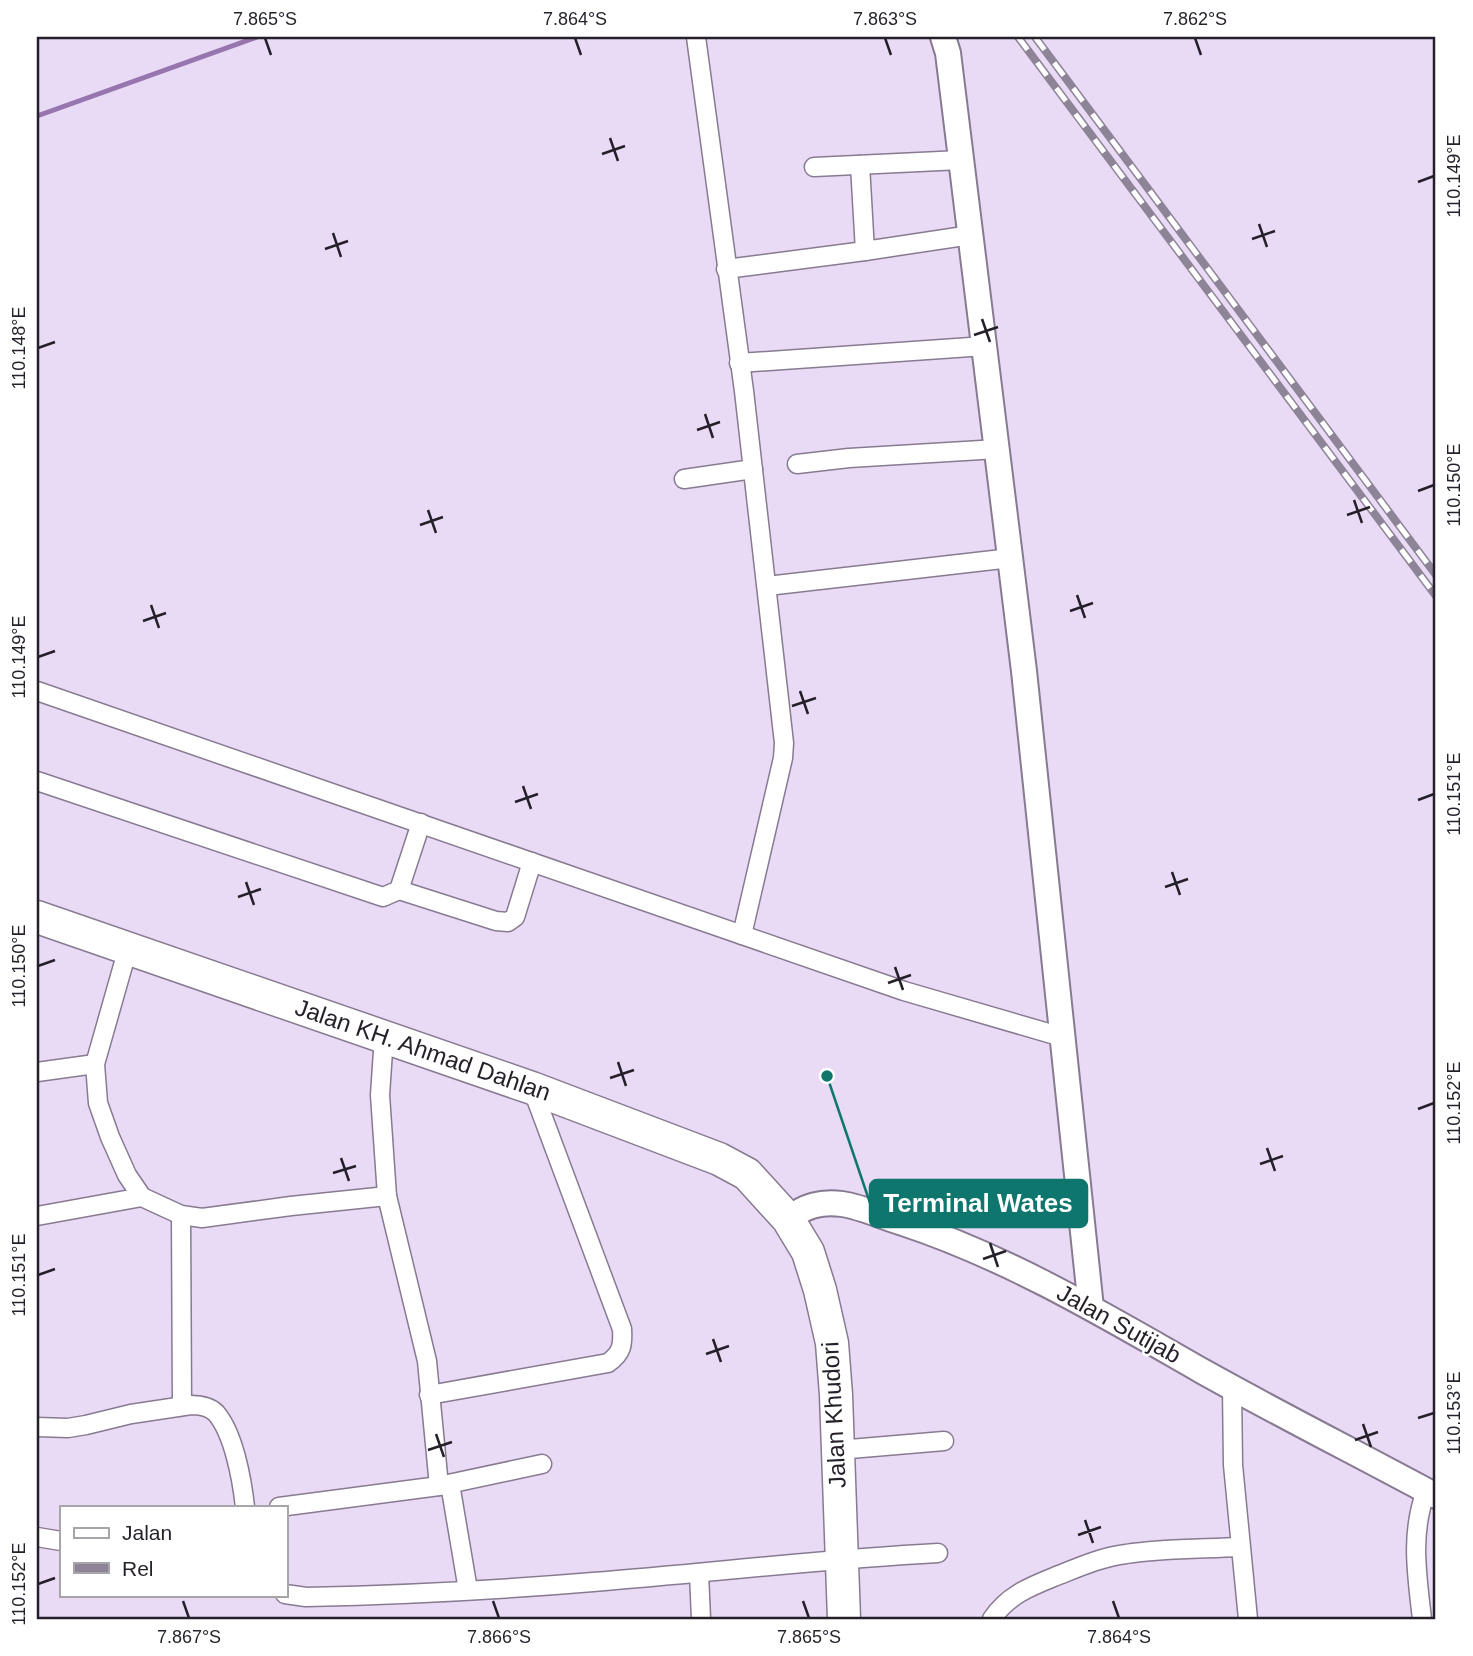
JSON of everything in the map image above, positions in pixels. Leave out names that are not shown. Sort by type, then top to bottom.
[{"type":"highway","name":"Jalan KH. Ahmad Dahlan","points":[[37,917],[532,1088],[719,1158],[747,1174],[788,1219]]},
{"type":"highway","name":"Jalan Khudori","points":[[788,1219],[808,1252],[832,1343],[844,1619]]},
{"type":"street","points":[[696,37],[783,716],[783,758],[742,936]]},
{"type":"street","points":[[943,37],[948,53],[1011,558],[1091,1308]]},
{"type":"street","points":[[814,167],[961,160]]},
{"type":"street","points":[[860,165],[865,251]]},
{"type":"street","points":[[726,268],[971,235]]},
{"type":"street","points":[[739,363],[985,346]]},
{"type":"street","points":[[797,464],[849,458],[998,449]]},
{"type":"street","points":[[684,480],[753,469]]},
{"type":"street","points":[[767,586],[1011,558]]},
{"type":"street","points":[[37,691],[904,991],[1062,1037]]},
{"type":"street","points":[[37,781],[383,897],[399,890],[421,823]]},
{"type":"street","points":[[399,890],[508,922],[515,917],[532,862]]},
{"type":"street","points":[[128,948],[95,1064],[98,1103],[110,1137],[127,1175],[142,1197],[181,1215],[202,1219],[387,1196]]},
{"type":"street","points":[[384,1037],[380,1095],[387,1196],[427,1361],[429,1395],[444,1485],[468,1590]]},
{"type":"street","points":[[37,1072],[95,1064]]},
{"type":"street","points":[[429,1395],[608,1363],[618,1356],[623,1344],[622,1329],[532,1088]]},
{"type":"street","points":[[37,1216],[142,1197]]},
{"type":"street","name":"Jalan Sutijab","points":[[788,1219],[802,1209],[821,1202],[844,1204],[936,1234],[1006,1265],[1091,1308],[1431,1493]]},
{"type":"street","points":[[181,1215],[182,1406]]},
{"type":"street","points":[[1232,1387],[1233,1465],[1248,1619]]},
{"type":"street","points":[[37,1427],[68,1428],[182,1406],[206,1406],[216,1413],[238,1463],[245,1506]]},
{"type":"street","points":[[838,1450],[944,1441]]},
{"type":"street","points":[[286,1506],[444,1485],[542,1464]]},
{"type":"street","points":[[1422,1619],[1415,1531],[1419,1511],[1431,1493]]},
{"type":"street","points":[[37,1537],[60,1541]]},
{"type":"street","points":[[992,1619],[1002,1605],[1015,1594],[1082,1565],[1106,1558],[1138,1553],[1240,1548]]},
{"type":"street","points":[[287,1594],[327,1597],[468,1590],[699,1573],[841,1558],[938,1553]]},
{"type":"street","points":[[699,1573],[701,1619]]},
{"type":"waterway","points":[[37,116],[257,37]]},
{"type":"railway","points":[[1018,37],[1436,596]]},
{"type":"railway","points":[[1035,37],[1436,575]]},
{"type":"place","name":"Terminal Wates","points":[[827,1076]]}]
